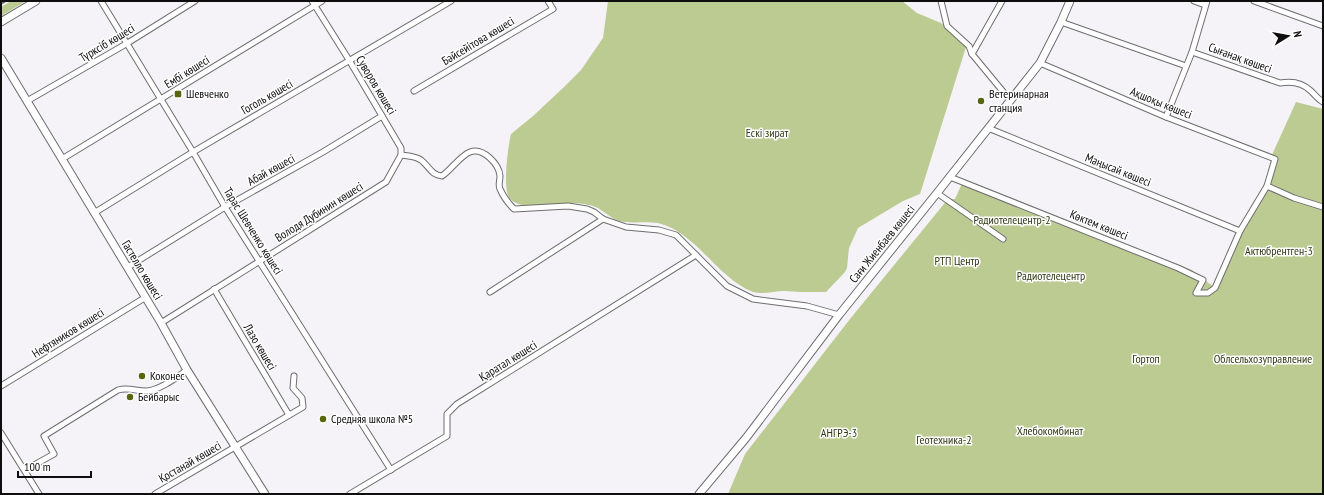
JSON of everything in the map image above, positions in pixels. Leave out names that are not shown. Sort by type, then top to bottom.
[{"type":"main road","points":[[1,22],[36,1]]},
{"type":"main road","name":"Сағи Жиенбаев көшесі","points":[[699,494],[746,438],[839,315],[1040,63],[1070,1]]},
{"type":"main road","name":"Гастелло көшесі","points":[[1,58],[146,297],[187,370],[265,494]]},
{"type":"street","name":"Тарас Шевченко көшесі","points":[[101,1],[225,207],[391,470]]},
{"type":"street","name":"Түрксіб көшесі","points":[[27,101],[126,44],[195,1]]},
{"type":"street","name":"Ембі көшесі","points":[[62,159],[161,100],[313,3],[322,1]]},
{"type":"street","name":"Гоголь көшесі","points":[[94,213],[193,152],[451,1]]},
{"type":"street","name":"Бәйсейітова көшесі","points":[[414,91],[552,9],[548,1]]},
{"type":"street","points":[[940,1],[947,26],[969,46],[972,54],[1010,100]]},
{"type":"street","points":[[972,54],[1002,1]]},
{"type":"street","points":[[1166,117],[1192,52],[1206,3],[1194,1]]},
{"type":"street","points":[[1254,1],[1323,26]]},
{"type":"street","name":"Суворов көшесі","points":[[313,3],[349,60],[401,148],[401,155]]},
{"type":"street","points":[[1061,22],[1186,66]]},
{"type":"street","name":"Сығанақ көшесі","points":[[1192,52],[1280,83],[1301,83],[1309,89],[1318,100],[1323,102]]},
{"type":"street","name":"Ақшоқы көшесі","points":[[1040,63],[1166,117],[1275,159],[1267,186]]},
{"type":"street","name":"Абай көшесі","points":[[128,267],[225,207],[323,152],[382,116]]},
{"type":"street","name":"Маңысай көшесі","points":[[988,128],[1240,231]]},
{"type":"street","points":[[401,155],[415,157],[432,173],[442,176],[469,152],[482,152],[498,168],[500,176],[499,187],[504,198],[514,209],[568,206],[586,209],[603,218],[626,226],[660,230],[676,235],[727,286],[753,299],[807,306],[839,315]]},
{"type":"street","name":"Володя Дубинин көшесі","points":[[161,323],[386,182],[401,155]]},
{"type":"street","name":"Көктем көшесі","points":[[950,177],[1178,268],[1203,280],[1196,293],[1208,293],[1216,288],[1240,231]]},
{"type":"street","points":[[1240,231],[1267,186],[1294,198],[1323,207]]},
{"type":"street","points":[[937,193],[1003,239]]},
{"type":"street","points":[[490,292],[603,218]]},
{"type":"street","name":"Қаратал көшесі","points":[[350,494],[447,436],[447,414],[457,404],[696,255]]},
{"type":"street","name":"Лазо көшесі","points":[[214,289],[289,415]]},
{"type":"street","name":"Нефтяников көшесі","points":[[1,386],[146,297]]},
{"type":"street","points":[[24,470],[54,454],[44,436],[118,390],[129,388],[144,391],[150,390],[170,381],[187,370]]},
{"type":"street","name":"Лазо көшесі","points":[[236,447],[303,407],[302,398],[293,388],[294,376]]},
{"type":"street","points":[[1,432],[39,494]]},
{"type":"street","name":"Қостанай көшесі","points":[[155,494],[236,447]]},
{"type":"green space","points":[[11,1],[26,1],[1,16],[1,7]]},
{"type":"green space","name":"Ескі зират","points":[[608,1],[902,1],[917,13],[941,23],[966,47],[920,194],[903,201],[858,228],[849,248],[847,268],[845,272],[826,292],[753,292],[728,277],[695,245],[672,228],[658,223],[619,221],[598,208],[584,204],[569,203],[530,206],[516,203],[510,199],[506,187],[507,157],[511,134],[533,116],[581,70],[603,38]]},
{"type":"green space","points":[[1296,102],[1323,109],[1323,494],[728,494],[745,454],[850,319],[948,199],[955,199],[964,179],[1192,270],[1215,288],[1240,231],[1267,186],[1271,157]]},
{"type":"railway","points":[[1,4],[6,1]]},
{"type":"place","name":"Шевченко","points":[[178,94]]},
{"type":"place","name":"Ветеринарная станция","points":[[981,101]]},
{"type":"place","name":"Коконес","points":[[142,376]]},
{"type":"place","name":"Бейбарыс","points":[[130,397]]},
{"type":"place","name":"Средняя школа №5","points":[[323,419]]},
{"type":"park label","name":"Радиотелецентр-2","points":[[1012,220]]},
{"type":"park label","name":"Актюбрентген-3","points":[[1279,251]]},
{"type":"park label","name":"РТП Центр","points":[[957,261]]},
{"type":"park label","name":"Радиотелецентр","points":[[1051,276]]},
{"type":"park label","name":"Гортоп","points":[[1146,359]]},
{"type":"park label","name":"Облсельхозуправление","points":[[1263,359]]},
{"type":"park label","name":"Хлебокомбинат","points":[[1050,431]]},
{"type":"park label","name":"АНГРЭ-3","points":[[839,433]]},
{"type":"park label","name":"Геотехника-2","points":[[944,440]]}]
